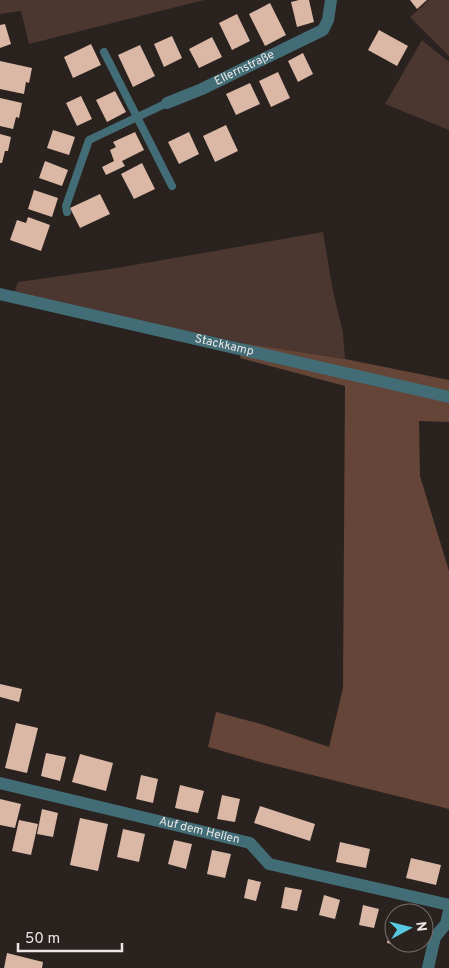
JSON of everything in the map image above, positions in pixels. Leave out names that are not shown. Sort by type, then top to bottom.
[{"type":"street","name":"Ellernstraße","points":[[166,103],[202,89],[323,30],[328,20],[331,0]]},
{"type":"street","name":"Stackkamp","points":[[0,294],[449,397]]},
{"type":"street","name":"Auf dem Hellen","points":[[0,783],[250,843],[269,864],[449,905]]},
{"type":"street","points":[[428,968],[435,937],[446,924],[449,911]]},
{"type":"lane","points":[[104,52],[172,186]]},
{"type":"lane","name":"Ellernstraße","points":[[67,212],[66,206],[89,140],[166,103]]},
{"type":"shaded area","points":[[0,0],[204,0],[29,44],[21,11],[0,14]]},
{"type":"shaded area","points":[[429,0],[449,0],[449,56],[410,17]]},
{"type":"shaded area","points":[[422,40],[449,62],[449,130],[385,104]]},
{"type":"shaded area","points":[[323,232],[333,291],[343,333],[345,359],[243,343],[14,294],[18,282],[111,269]]},
{"type":"shaded area","points":[[243,343],[345,359],[449,380],[449,422],[419,421],[420,476],[449,571],[449,809],[264,763],[208,747],[216,712],[261,724],[329,747],[343,688],[345,386],[240,358]]},
{"type":"building","points":[[309,0],[314,22],[297,27],[291,2]]},
{"type":"building","points":[[410,0],[427,0],[417,9]]},
{"type":"building","points":[[270,3],[286,35],[265,46],[249,14]]},
{"type":"building","points":[[237,14],[250,41],[232,50],[219,23]]},
{"type":"building","points":[[5,24],[11,44],[0,48],[0,25]]},
{"type":"building","points":[[379,30],[408,46],[397,66],[368,50]]},
{"type":"building","points":[[172,36],[182,58],[164,67],[154,44]]},
{"type":"building","points":[[212,37],[222,57],[199,68],[189,49]]},
{"type":"building","points":[[91,44],[101,65],[73,78],[64,57]]},
{"type":"building","points":[[140,45],[155,76],[133,87],[118,55]]},
{"type":"building","points":[[303,53],[313,74],[298,82],[288,61]]},
{"type":"building","points":[[0,61],[32,68],[29,83],[26,82],[24,94],[0,89]]},
{"type":"building","points":[[278,72],[290,98],[271,107],[259,81]]},
{"type":"building","points":[[250,83],[260,104],[236,115],[226,94]]},
{"type":"building","points":[[115,91],[126,112],[107,122],[96,100]]},
{"type":"building","points":[[81,96],[92,119],[77,126],[66,103]]},
{"type":"building","points":[[0,98],[22,103],[19,118],[16,117],[13,129],[0,126]]},
{"type":"building","points":[[226,125],[238,151],[215,162],[203,136]]},
{"type":"building","points":[[53,130],[75,137],[69,155],[47,148]]},
{"type":"building","points":[[135,132],[144,150],[122,161],[125,166],[106,175],[102,167],[114,161],[110,150],[116,147],[113,142]]},
{"type":"building","points":[[189,132],[199,154],[179,164],[168,142]]},
{"type":"building","points":[[0,134],[11,137],[8,151],[5,151],[2,163],[0,163]]},
{"type":"building","points":[[45,161],[68,170],[62,186],[39,178]]},
{"type":"building","points":[[142,163],[155,189],[134,199],[121,174]]},
{"type":"building","points":[[34,190],[58,198],[52,217],[28,209]]},
{"type":"building","points":[[100,194],[110,214],[80,228],[70,208]]},
{"type":"building","points":[[28,217],[50,225],[41,251],[10,240],[17,220],[26,223]]},
{"type":"building","points":[[0,684],[22,689],[19,702],[0,697]]},
{"type":"building","points":[[16,723],[38,728],[27,773],[5,768]]},
{"type":"building","points":[[46,753],[66,757],[60,781],[41,776]]},
{"type":"building","points":[[80,754],[113,763],[106,791],[72,782]]},
{"type":"building","points":[[141,775],[158,779],[153,803],[136,799]]},
{"type":"building","points":[[180,785],[204,791],[198,813],[175,808]]},
{"type":"building","points":[[222,795],[240,799],[235,822],[217,819]]},
{"type":"building","points":[[0,799],[21,804],[15,828],[0,825]]},
{"type":"building","points":[[260,806],[315,824],[310,841],[254,823]]},
{"type":"building","points":[[42,809],[58,813],[53,837],[37,834]]},
{"type":"building","points":[[80,818],[108,824],[98,871],[70,865]]},
{"type":"building","points":[[19,820],[38,824],[31,855],[12,851]]},
{"type":"building","points":[[123,829],[145,834],[139,862],[117,857]]},
{"type":"building","points":[[174,840],[192,844],[186,869],[168,864]]},
{"type":"building","points":[[340,842],[370,849],[366,868],[336,862]]},
{"type":"building","points":[[212,850],[231,854],[225,878],[207,874]]},
{"type":"building","points":[[411,858],[441,865],[436,885],[406,878]]},
{"type":"building","points":[[248,879],[261,882],[256,901],[244,898]]},
{"type":"building","points":[[285,887],[302,890],[297,911],[281,908]]},
{"type":"building","points":[[324,895],[340,900],[335,919],[319,915]]},
{"type":"building","points":[[363,905],[379,909],[374,928],[359,925]]},
{"type":"building","points":[[7,953],[43,962],[42,968],[4,968]]}]
